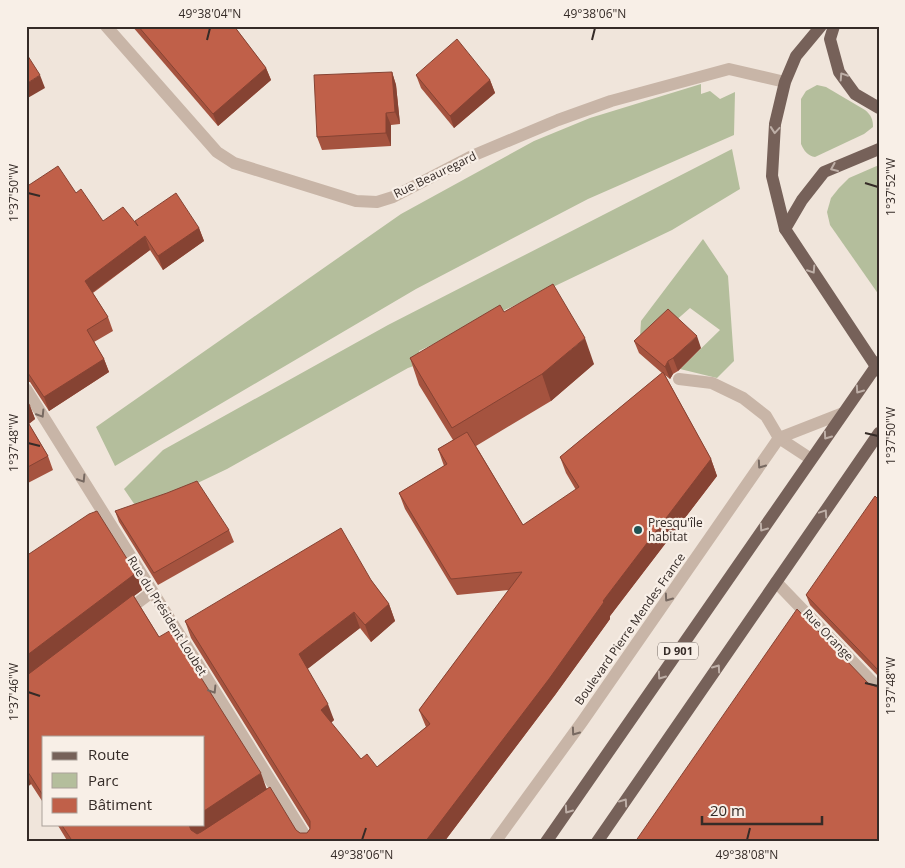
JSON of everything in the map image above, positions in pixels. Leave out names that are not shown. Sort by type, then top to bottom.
[{"type":"main road","points":[[821,26],[796,56],[784,82],[775,124],[772,176],[785,229],[878,366]]},
{"type":"main road","points":[[834,26],[830,39],[840,72],[855,94],[879,108]]},
{"type":"main road","points":[[785,229],[802,200],[824,172],[879,149]]},
{"type":"main road","name":"D 901","points":[[546,842],[843,413],[878,366]]},
{"type":"main road","points":[[597,842],[879,433]]},
{"type":"street","name":"Rue Beauregard","points":[[106,26],[218,152],[234,162],[356,201],[377,202],[393,197],[472,156],[558,120],[612,101],[729,69],[784,82]]},
{"type":"street","points":[[679,379],[712,382],[743,398],[766,416],[779,438],[811,459]]},
{"type":"street","name":"Rue du Président Loubet","points":[[26,389],[152,592],[273,795],[309,842]]},
{"type":"street","points":[[779,438],[843,413]]},
{"type":"street","name":"Boulevard Pierre Mendes France","points":[[495,842],[582,722],[779,438]]},
{"type":"street","name":"Rue Orange","points":[[776,582],[879,689]]},
{"type":"street","points":[[113,621],[152,592]]},
{"type":"green space","points":[[701,84],[701,94],[710,91],[720,99],[735,92],[734,135],[588,199],[416,289],[115,466],[96,427],[401,214],[534,141],[590,118]]},
{"type":"green space","points":[[817,85],[826,87],[865,110],[871,117],[873,127],[864,134],[815,157],[806,153],[801,144],[801,99],[806,91]]},
{"type":"green space","points":[[732,149],[740,189],[672,230],[419,351],[422,363],[408,368],[227,469],[139,511],[124,489],[163,450],[388,325]]},
{"type":"green space","points":[[879,165],[879,295],[830,225],[827,212],[831,198],[849,178]]},
{"type":"green space","points":[[703,239],[728,276],[734,361],[717,378],[680,369],[720,330],[690,308],[639,353],[641,321]]},
{"type":"building","points":[[138,26],[234,26],[266,68],[213,114]]},
{"type":"building","points":[[457,39],[490,80],[450,116],[416,75]]},
{"type":"building","points":[[26,53],[40,75],[26,84]]},
{"type":"building","points":[[392,72],[395,112],[386,113],[386,133],[317,137],[314,75]]},
{"type":"building","points":[[58,166],[76,193],[81,189],[103,221],[123,207],[138,226],[135,221],[176,193],[199,228],[158,256],[145,236],[85,281],[108,317],[87,330],[104,359],[44,397],[26,370],[26,187]]},
{"type":"building","points":[[553,284],[585,338],[542,374],[452,428],[410,358],[500,305],[504,312]]},
{"type":"building","points":[[668,309],[697,336],[668,361],[665,367],[634,341]]},
{"type":"building","points":[[663,372],[711,459],[603,601],[549,679],[425,842],[73,842],[62,826],[189,826],[191,830],[197,834],[270,787],[296,830],[300,833],[307,833],[310,829],[310,821],[185,621],[341,528],[371,580],[389,604],[365,625],[354,612],[299,654],[328,704],[321,710],[361,759],[367,754],[377,767],[430,724],[419,710],[522,572],[451,579],[399,493],[447,464],[438,449],[467,432],[523,525],[579,487],[560,457]]},
{"type":"building","points":[[26,399],[30,406],[26,409]]},
{"type":"building","points":[[26,419],[48,456],[26,468]]},
{"type":"building","points":[[197,481],[229,530],[154,573],[115,511]]},
{"type":"building","points":[[875,496],[879,500],[879,671],[806,595]]},
{"type":"building","points":[[97,511],[136,573],[26,656],[26,556],[89,514]]},
{"type":"building","points":[[133,595],[159,637],[171,630],[261,773],[205,810],[205,736],[42,736],[42,794],[26,769],[26,676]]},
{"type":"building","points":[[797,609],[869,684],[877,687],[879,685],[879,842],[635,842]]},
{"type":"place","name":"Presqu'île habitat","points":[[638,530]]}]
